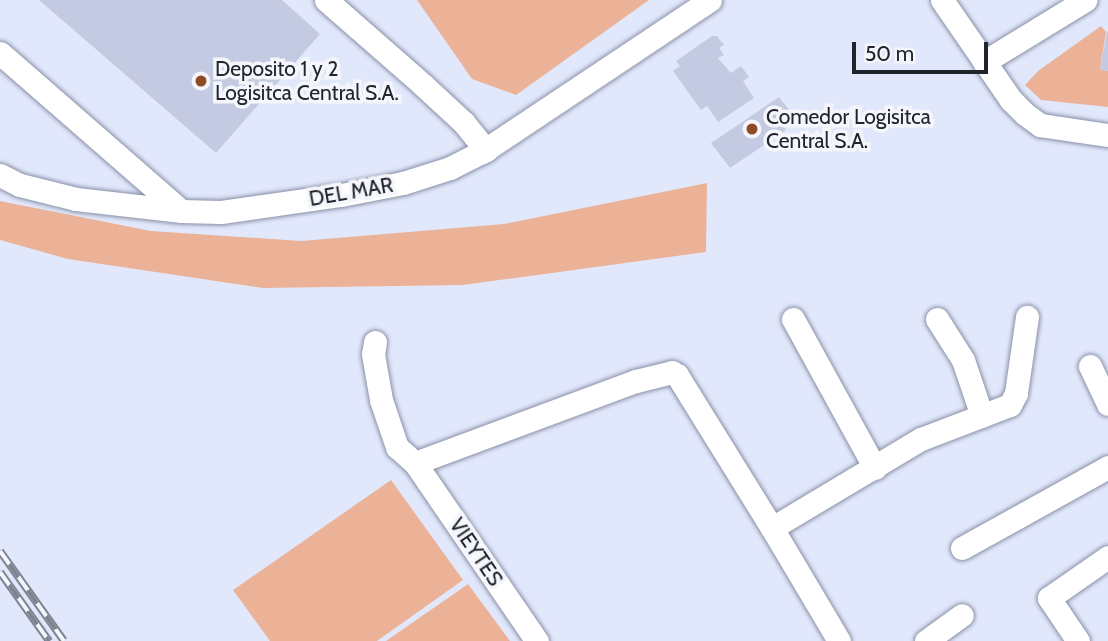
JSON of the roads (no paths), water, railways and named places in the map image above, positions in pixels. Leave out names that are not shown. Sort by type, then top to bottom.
[{"type":"street","points":[[326,0],[464,123],[486,150]]},
{"type":"street","name":"DEL MAR","points":[[0,175],[20,185],[76,200],[181,211],[220,212],[403,183],[450,168],[486,150],[710,0]]},
{"type":"street","points":[[942,0],[1011,100],[1040,125],[1108,135]]},
{"type":"street","points":[[984,62],[1085,0]]},
{"type":"street","points":[[0,53],[181,211]]},
{"type":"street","points":[[772,528],[921,439],[1010,405],[1016,393],[1027,317]]},
{"type":"street","points":[[793,319],[875,468]]},
{"type":"street","points":[[937,319],[963,360],[982,416]]},
{"type":"street","name":"VIEYTES","points":[[375,342],[373,354],[381,400],[397,447],[415,463],[537,641]]},
{"type":"street","points":[[1090,366],[1108,404]]},
{"type":"street","points":[[415,463],[636,381],[672,372],[677,375],[772,528],[839,641]]},
{"type":"street","points":[[962,548],[1108,467]]},
{"type":"street","points":[[1078,641],[1049,598],[1108,557]]},
{"type":"street","points":[[926,641],[962,615]]},
{"type":"railway","points":[[0,551],[64,641]]},
{"type":"railway","points":[[0,572],[49,641]]},
{"type":"place","name":"Deposito 1 y 2 Logisitca Central S.A.","points":[[201,81]]},
{"type":"place","name":"Comedor Logisitca Central S.A.","points":[[752,129]]}]
